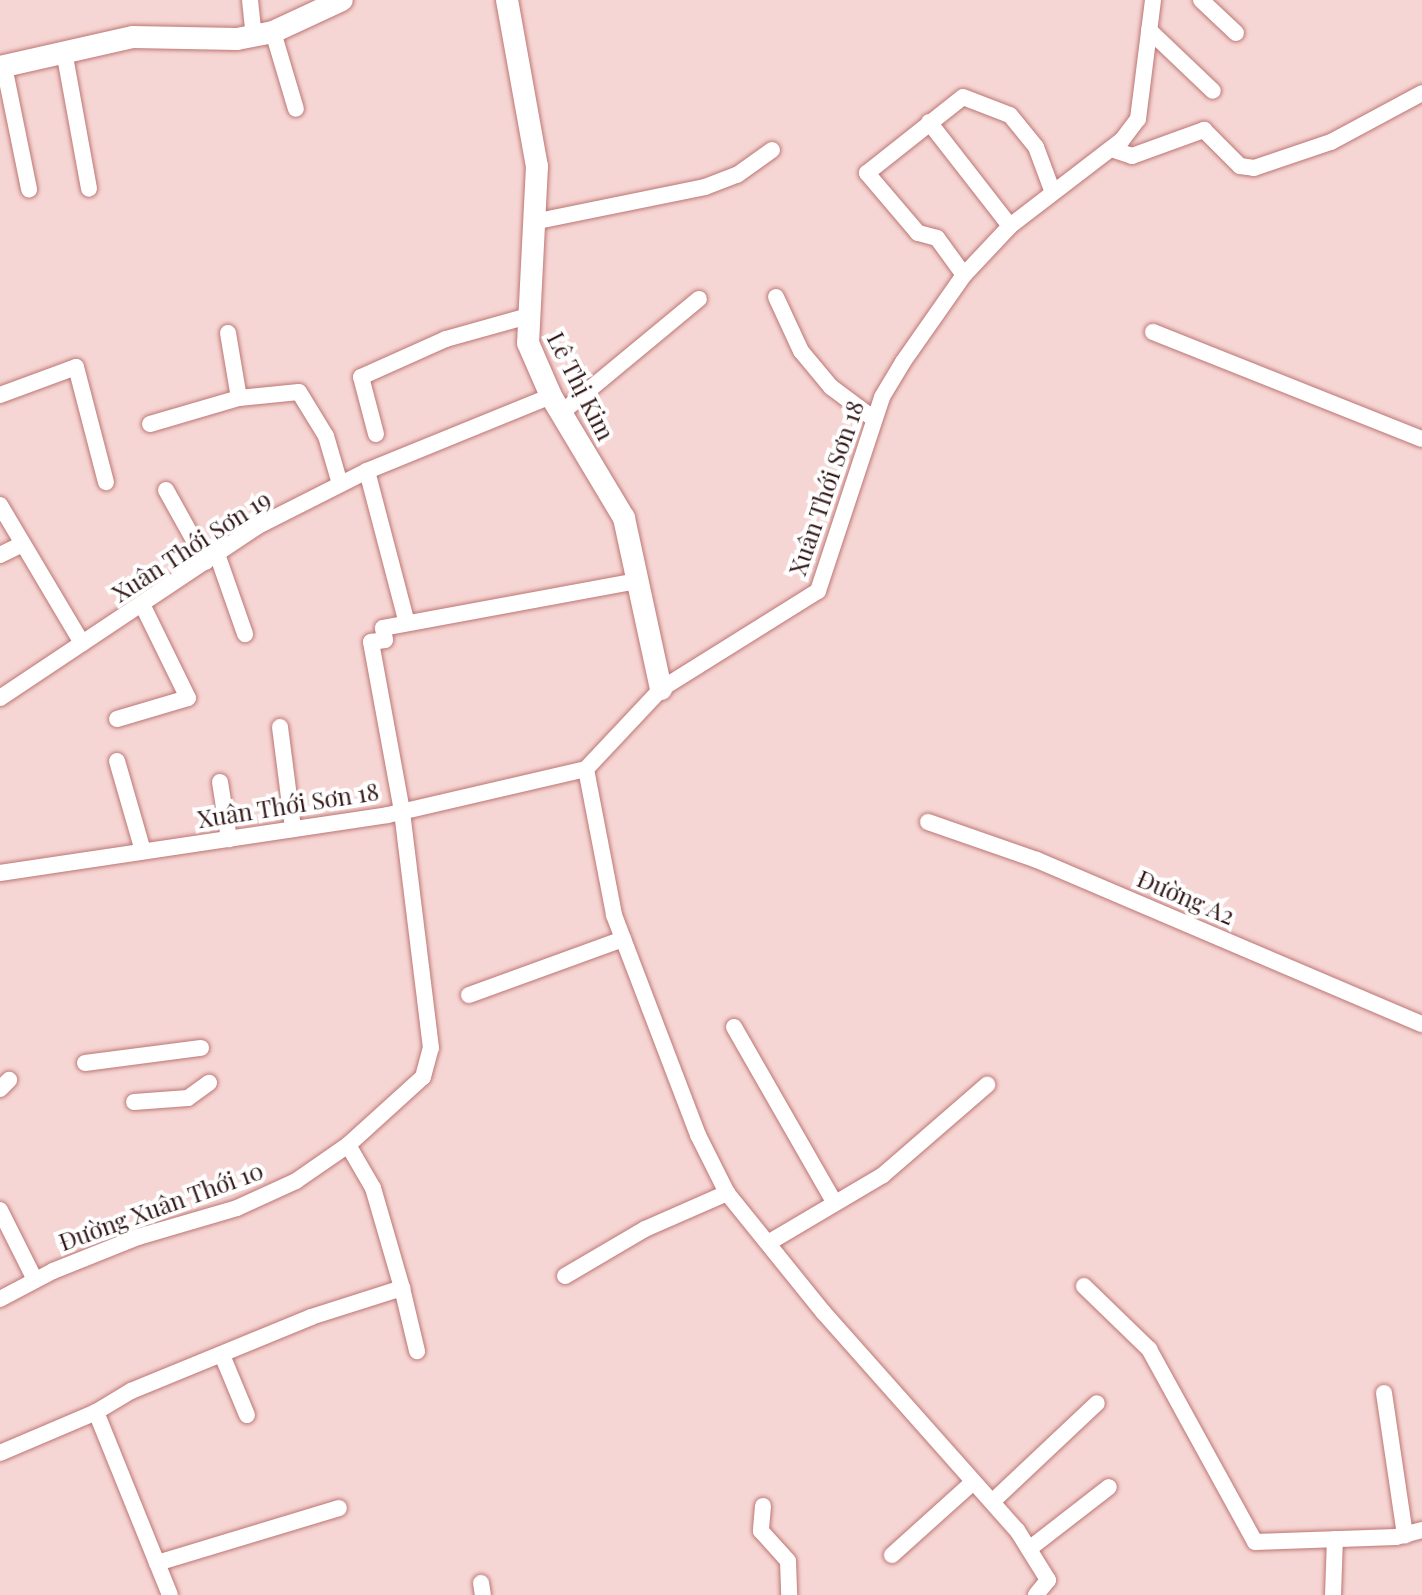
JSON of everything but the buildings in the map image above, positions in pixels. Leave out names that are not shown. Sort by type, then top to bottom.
[{"type":"street","points":[[250,0],[296,109]]},
{"type":"street","name":"Lê Thị Kim","points":[[507,0],[537,166],[538,221],[525,317],[528,343],[556,404],[624,518],[661,689]]},
{"type":"street","name":"Xuân Thới Sơn 18","points":[[0,873],[402,811],[586,769],[661,689],[818,591],[874,419],[903,362],[964,275],[1010,226],[1052,190],[1111,149],[1138,119],[1153,0]]},
{"type":"street","points":[[1201,0],[1236,33]]},
{"type":"street","points":[[29,189],[2,66],[133,37],[264,34],[328,3]]},
{"type":"street","points":[[1149,30],[1213,91]]},
{"type":"street","points":[[64,51],[89,189]]},
{"type":"street","points":[[1111,149],[1132,156],[1204,130],[1240,166],[1254,168],[1331,142],[1422,93]]},
{"type":"street","points":[[964,275],[937,238],[918,233],[867,173],[963,97],[1010,115],[1036,147],[1052,190]]},
{"type":"street","points":[[929,122],[1010,226]]},
{"type":"street","points":[[538,221],[705,187],[737,175],[772,150]]},
{"type":"street","points":[[776,297],[801,351],[831,387],[874,419]]},
{"type":"street","name":"Xuân Thới Sơn 19","points":[[0,698],[143,606],[258,526],[367,471],[556,404],[699,299]]},
{"type":"street","points":[[376,434],[361,377],[446,339],[525,317]]},
{"type":"street","points":[[1153,332],[1422,439]]},
{"type":"street","points":[[228,333],[239,398]]},
{"type":"street","points":[[0,395],[76,367],[106,482]]},
{"type":"street","points":[[150,424],[239,398],[292,390],[305,397],[326,436],[340,484]]},
{"type":"street","points":[[367,471],[407,623],[637,581]]},
{"type":"street","points":[[166,490],[212,558],[245,634]]},
{"type":"street","points":[[0,505],[82,643]]},
{"type":"street","points":[[0,555],[23,544]]},
{"type":"street","points":[[117,719],[188,698],[143,606]]},
{"type":"street","name":"Đường Xuân Thới 10","points":[[0,1299],[35,1280],[138,1237],[237,1208],[296,1181],[348,1145],[416,1084],[430,1060],[402,811],[371,642],[385,640],[383,628],[407,623]]},
{"type":"street","points":[[280,727],[293,829]]},
{"type":"street","points":[[117,761],[143,851]]},
{"type":"street","points":[[586,769],[623,939],[698,1135],[727,1193],[1029,1549],[1048,1580],[1036,1595]]},
{"type":"street","points":[[220,782],[229,839]]},
{"type":"street","name":"Đường A2","points":[[928,822],[1037,860],[1422,1024]]},
{"type":"street","points":[[469,995],[623,939]]},
{"type":"street","points":[[734,1027],[835,1203]]},
{"type":"street","points":[[85,1063],[201,1048]]},
{"type":"street","points":[[134,1102],[188,1098],[209,1083]]},
{"type":"street","points":[[768,1243],[883,1175],[987,1085]]},
{"type":"street","points":[[348,1145],[373,1188],[417,1351]]},
{"type":"street","points":[[565,1276],[645,1229],[727,1193]]},
{"type":"street","points":[[0,1210],[35,1280]]},
{"type":"street","points":[[1084,1286],[1149,1349],[1255,1542],[1405,1535],[1422,1530]]},
{"type":"street","points":[[1,1456],[96,1412],[131,1391],[311,1317],[402,1288]]},
{"type":"street","points":[[222,1355],[247,1415]]},
{"type":"street","points":[[1384,1393],[1405,1535]]},
{"type":"street","points":[[992,1502],[1097,1403]]},
{"type":"street","points":[[96,1412],[168,1594]]},
{"type":"street","points":[[892,1555],[973,1482]]},
{"type":"street","points":[[1029,1549],[1109,1487]]},
{"type":"street","points":[[763,1506],[761,1531],[788,1561],[789,1595]]},
{"type":"street","points":[[157,1563],[339,1508]]},
{"type":"street","points":[[1333,1595],[1335,1539]]}]
